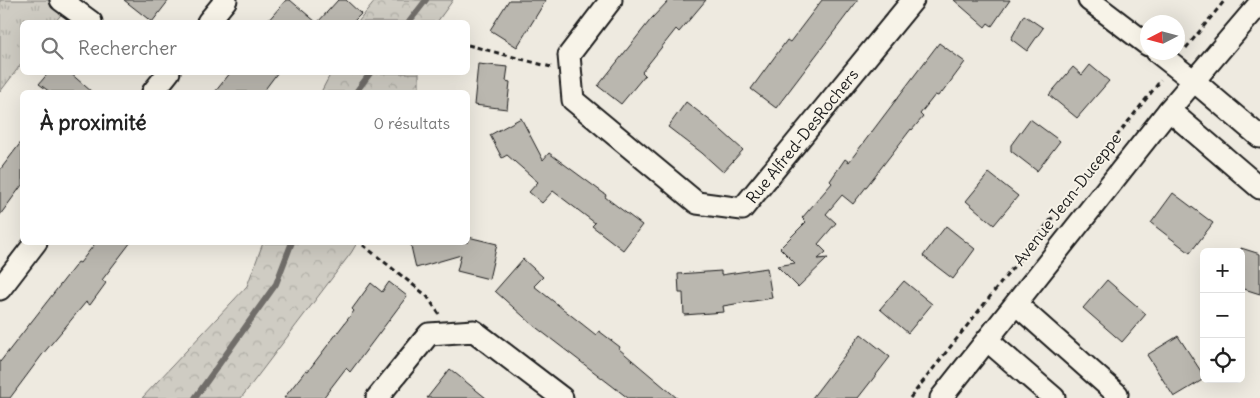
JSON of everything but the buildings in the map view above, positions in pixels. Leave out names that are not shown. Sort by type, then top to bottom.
[{"type":"street","points":[[61,0],[88,20]]},
{"type":"street","points":[[210,20],[226,0]]},
{"type":"street","name":"Rue Alfred-DesRochers","points":[[611,0],[569,55],[573,100],[697,203],[742,209],[913,0]]},
{"type":"street","points":[[1089,0],[1140,39]]},
{"type":"street","name":"Avenue Jean-Duceppe","points":[[941,398],[1170,110],[1260,3]]},
{"type":"street","points":[[1166,60],[1260,137]]},
{"type":"street","points":[[1170,110],[1260,188]]},
{"type":"street","points":[[0,289],[34,245]]},
{"type":"street","points":[[1016,304],[1117,394],[1116,398]]},
{"type":"street","points":[[378,398],[429,334],[474,331],[562,398]]},
{"type":"street","points":[[987,340],[1054,398]]},
{"type":"path","name":"Avenue Jean-Duceppe","points":[[1185,39],[1225,0]]},
{"type":"path","points":[[470,46],[570,72]]},
{"type":"path","name":"Avenue Jean-Duceppe","points":[[910,398],[1164,60]]},
{"type":"path","points":[[363,245],[427,296],[438,310],[447,333]]},
{"type":"green space","points":[[0,0],[61,0],[68,6],[57,20],[20,20],[20,66],[0,92]]},
{"type":"green space","points":[[376,0],[453,0],[438,20],[360,20]]},
{"type":"green space","points":[[330,75],[419,75],[419,90],[322,90]]},
{"type":"green space","points":[[262,245],[356,245],[241,398],[142,398],[247,286]]},
{"type":"waterway","points":[[411,20],[426,0]]},
{"type":"waterway","points":[[358,90],[369,75]]},
{"type":"waterway","points":[[195,398],[276,284],[291,245]]}]
